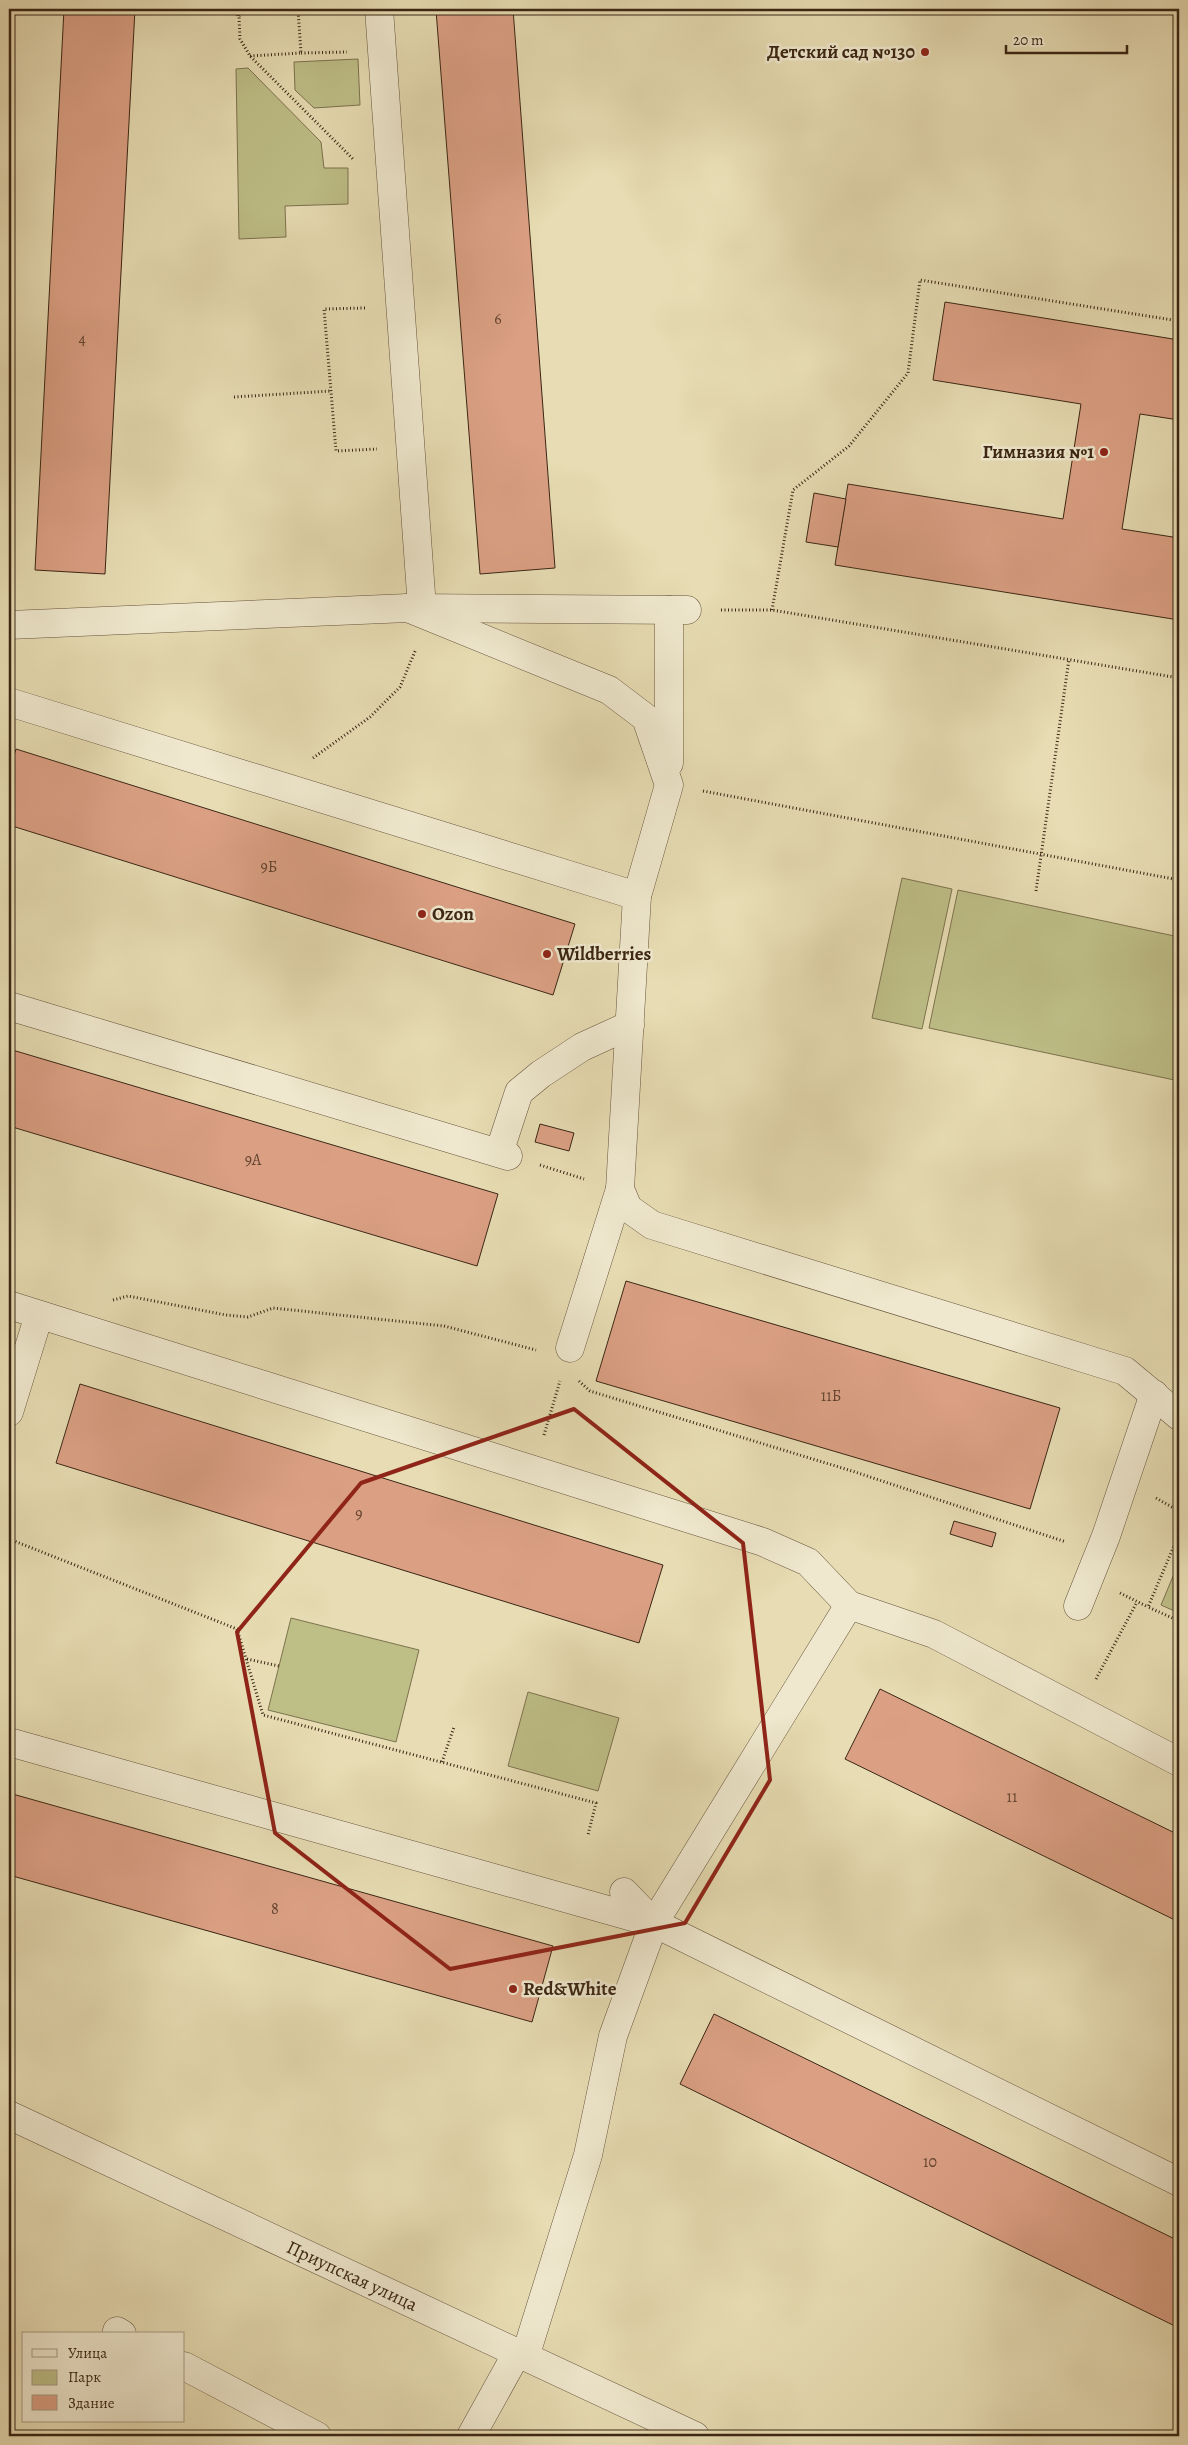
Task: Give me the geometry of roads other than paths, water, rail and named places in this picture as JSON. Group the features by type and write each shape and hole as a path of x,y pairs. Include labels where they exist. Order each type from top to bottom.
{"street":[{"path":"379,9 420,611"},
{"path":"9,625 420,611 678,610 669,785 637,896 620,1189 570,1348"},
{"path":"420,611 609,690 646,718 669,785"},
{"path":"9,702 637,896"},
{"path":"9,1006 504,1154 519,1092 541,1074 582,1047 630,1025"},
{"path":"620,1189 628,1208 652,1225 1125,1371 1179,1416"},
{"path":"9,1305 763,1542 808,1562 849,1605 934,1634 1179,1762"},
{"path":"9,1412 51,1319"},
{"path":"1078,1606 1154,1394"},
{"path":"471,2436 521,2355 588,2155 613,2036 654,1923 849,1605"},
{"path":"9,1742 654,1923 1179,2182"},
{"path":"624,1892 654,1923"},
{"name":"Приупская улица","path":"9,2115 695,2436"},
{"path":"185,2367 316,2436"}],"place":[{"name":"Детский сад №130","path":"925,52"},
{"name":"Гимназия №1","path":"1104,452"},
{"name":"Ozon","path":"422,914"},
{"name":"Wildberries","path":"547,954"},
{"name":"Red&White","path":"513,1989"}]}
